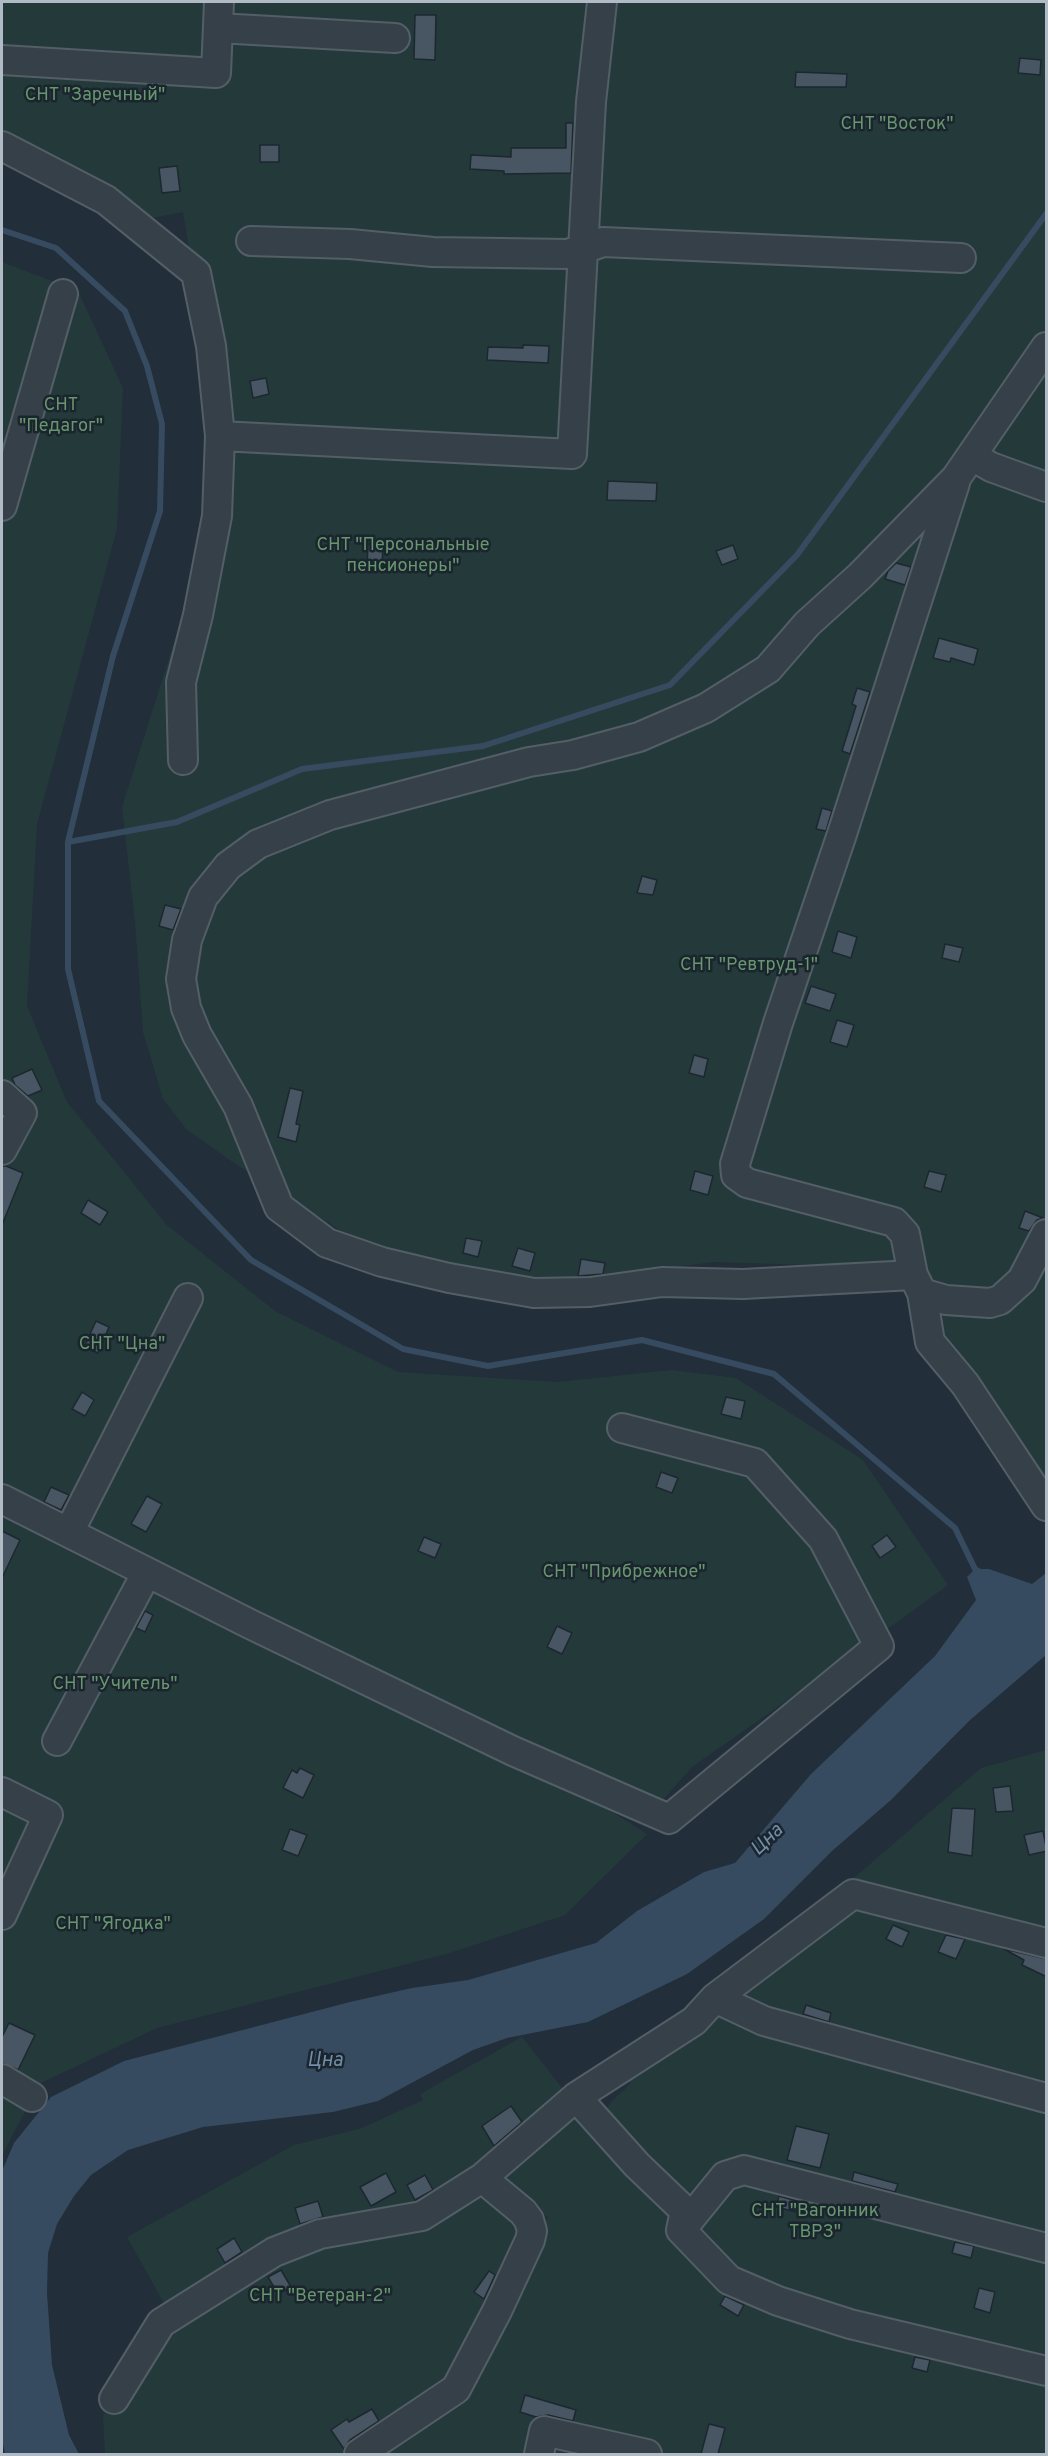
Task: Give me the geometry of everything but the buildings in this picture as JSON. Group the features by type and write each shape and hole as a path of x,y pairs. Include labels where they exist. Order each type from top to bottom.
{"street":[{"path":"220,436 572,454 591,102 602,2"},
{"path":"2,60 216,73 219,15 395,38"},
{"path":"2,146 106,200 196,273 211,346 220,436 217,516 198,615 181,682 183,760"},
{"path":"251,241 350,244 433,252 568,254 603,242 614,242 961,258"},
{"path":"2,506 63,294"},
{"path":"1047,347 964,467 860,576 807,624 768,669 706,708 639,737 573,755 529,762 330,815 258,844 228,866 203,897 187,940 181,979 186,1008 197,1035 238,1106 279,1207 327,1243 382,1262 449,1278 534,1293 590,1293 662,1282 917,1284 946,1300 990,1303 1000,1300 1022,1280 1047,1234"},
{"path":"964,467 992,466 1047,487"},
{"path":"964,467 801,951 735,1164 736,1175 747,1183 894,1222 905,1234 930,1342 964,1384 1047,1506"},
{"path":"2,1095 22,1113 2,1150"},
{"path":"69,1532 188,1298"},
{"path":"2,1499 513,1751 669,1819 879,1646 823,1539 755,1463 622,1428"},
{"path":"57,1741 147,1572"},
{"path":"2,1792 48,1815 2,1915"},
{"path":"114,2399 161,2324 274,2252 320,2234 422,2216 482,2178 576,2097 694,2021 715,1998 853,1894 1047,1943"},
{"path":"715,1998 764,2021 1047,2098"},
{"path":"2,2079 32,2097"},
{"path":"576,2097 637,2165 685,2211 681,2230"},
{"path":"681,2230 725,2176 744,2170 1047,2248"},
{"path":"359,2454 456,2389 497,2311 530,2240 529,2220 523,2212 482,2178"},
{"path":"681,2230 729,2280 778,2301 850,2324 1047,2371"},
{"path":"539,2454 544,2431 646,2454"}],"green space":[{"path":"2,2 594,2 597,234 610,2 1046,2 1046,1482 1008,1452 904,1268 715,1262 532,1284 365,1246 231,1161 186,1129 163,1099 143,1032 135,922 122,807 206,541 206,279 189,249 183,212 142,220 2,163"},
{"path":"2,262 78,291 123,388 117,529 37,824 27,1006 67,1102 167,1225 275,1311 398,1372 557,1382 672,1370 736,1378 863,1460 948,1585 692,1767 655,1809 2,1487"},
{"name":"СНТ \"Учитель\"","path":"2,1513 585,1795 647,1834 565,1915 450,1953 157,2028 39,2084 2,2156"},
{"name":"СНТ \"Вагонник ТВРЗ\"","path":"1046,1750 1046,2454 372,2454 463,2391 548,2217 540,2212 451,2384 344,2454 105,2454 103,2417 129,2353 166,2307 127,2237 294,2145 362,2128 423,2100 420,2094 522,2037 596,2131 610,2103 630,2084 626,2075 981,1768"}],"water":[{"name":"Цна","path":"975,1569 989,1569 1032,1584 1046,1573 1046,1655 969,1721 891,1800 832,1851 764,1919 687,1974 588,2022 507,2038 473,2050 378,2101 333,2112 203,2127 128,2150 91,2175 74,2196 57,2224 48,2253 47,2293 52,2365 69,2435 79,2454 5,2454 2,2439 2,2171 14,2143 51,2097 124,2061 350,2002 412,1988 468,1980 596,1943 637,1911 704,1872 735,1863 811,1774 935,1656 976,1600 967,1577"}],"waterway":[{"path":"68,842 177,822 302,769 483,746 670,685 797,555 1046,214"},
{"path":"2,230 56,248 125,311 147,366 162,424 160,511 113,656 68,842 68,969 99,1101 251,1260 403,1349 488,1366 642,1340 774,1374 955,1528 975,1569 980,1572"}],"park label":[{"name":"СНТ \"Заречный\"","path":"95,96"},
{"name":"СНТ \"Восток\"","path":"897,125"},
{"name":"СНТ \"Педагог\"","path":"61,416"},
{"name":"СНТ \"Персональные пенсионеры\"","path":"403,556"},
{"name":"СНТ \"Ревтруд-1\"","path":"749,966"},
{"name":"СНТ \"Цна\"","path":"122,1345"},
{"name":"СНТ \"Прибрежное\"","path":"624,1573"},
{"name":"СНТ \"Ягодка\"","path":"113,1925"},
{"name":"СНТ \"Ветеран-2\"","path":"320,2297"}]}
